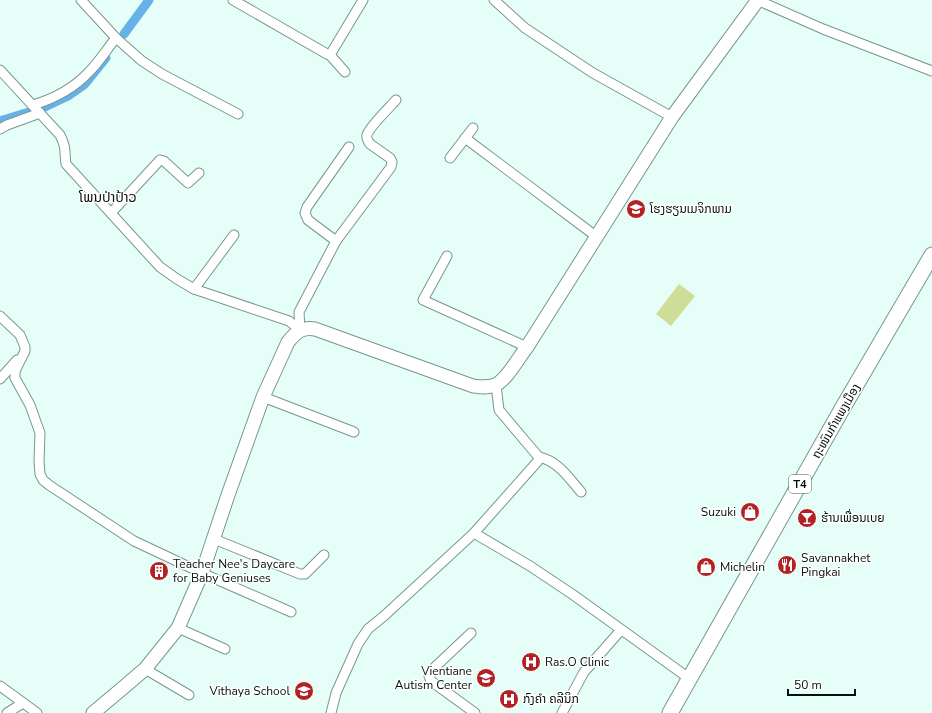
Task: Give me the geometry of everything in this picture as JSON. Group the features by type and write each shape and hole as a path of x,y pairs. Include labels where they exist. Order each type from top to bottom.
{"main road":[{"name":"ຖະໜົນກຳແພງເມືອງ","path":"670,713 842,409 932,255"}],"street":[{"path":"81,0 116,38 142,61 162,74 238,114"},
{"path":"233,0 330,55 345,72"},
{"path":"330,55 363,0"},
{"path":"494,0 525,28 593,73 672,117"},
{"path":"93,713 145,669 178,628 185,616 202,573 263,398 288,342 294,334 306,328 315,329 473,386 484,388 496,385 527,347 672,117 757,0 823,29 932,71"},
{"path":"33,105 44,102 77,83 90,72 116,38"},
{"path":"0,70 60,135 64,143 66,164 160,266 176,279 194,289 289,321 300,330"},
{"path":"300,330 299,312 336,241 391,167 392,162 390,158 370,144 367,136 370,130 396,100"},
{"path":"0,129 40,113"},
{"path":"450,158 473,128"},
{"path":"466,138 597,237"},
{"path":"336,241 308,220 305,213 349,147"},
{"path":"111,213 160,160 164,161 188,183 199,172"},
{"path":"194,289 234,235"},
{"path":"447,256 423,300 527,347"},
{"path":"0,316 20,335 26,347 15,371 15,378 30,405 40,433 38,461 40,474 43,480 49,486 134,541 291,612"},
{"path":"0,379 25,352"},
{"path":"496,385 499,410 539,457 547,459 560,467 581,492"},
{"path":"263,398 354,432"},
{"path":"331,713 336,693 342,679 358,644 368,629 474,533 538,461 539,457"},
{"path":"474,533 530,566 572,594 690,679"},
{"path":"214,539 300,574 305,574 310,571 324,555"},
{"path":"178,628 225,650"},
{"path":"562,713 584,672 621,630"},
{"path":"471,633 434,668 429,676 431,681 475,713"},
{"path":"145,669 189,695"},
{"path":"0,686 37,713"},
{"path":"7,713 23,703"}],"green space":[{"path":"679,284 695,296 671,326 656,314"}],"waterway":[{"path":"124,34 149,0"},
{"path":"45,107 68,96 85,84 106,58"},
{"path":"0,121 29,112"}],"place":[{"name":"ໂຮງຮຽນເມຈິກພາມ","path":"636,209"},
{"name":"Suzuki","path":"750,512"},
{"name":"ຮ້ານເພື່ອນເບຍ","path":"807,518"},
{"name":"Savannakhet Pingkai","path":"787,565"},
{"name":"Michelin","path":"706,567"},
{"name":"Teacher Nee's Daycare for Baby Geniuses","path":"159,571"},
{"name":"Ras.O Clinic","path":"531,662"},
{"name":"Vientiane Autism Center","path":"486,678"},
{"name":"Vithaya School","path":"304,691"},
{"name":"ກົງຄຳ ຄລີນິກ","path":"509,699"}],"district":[{"name":"ໂພນປ່າປ້າວ","path":"108,197"}]}
